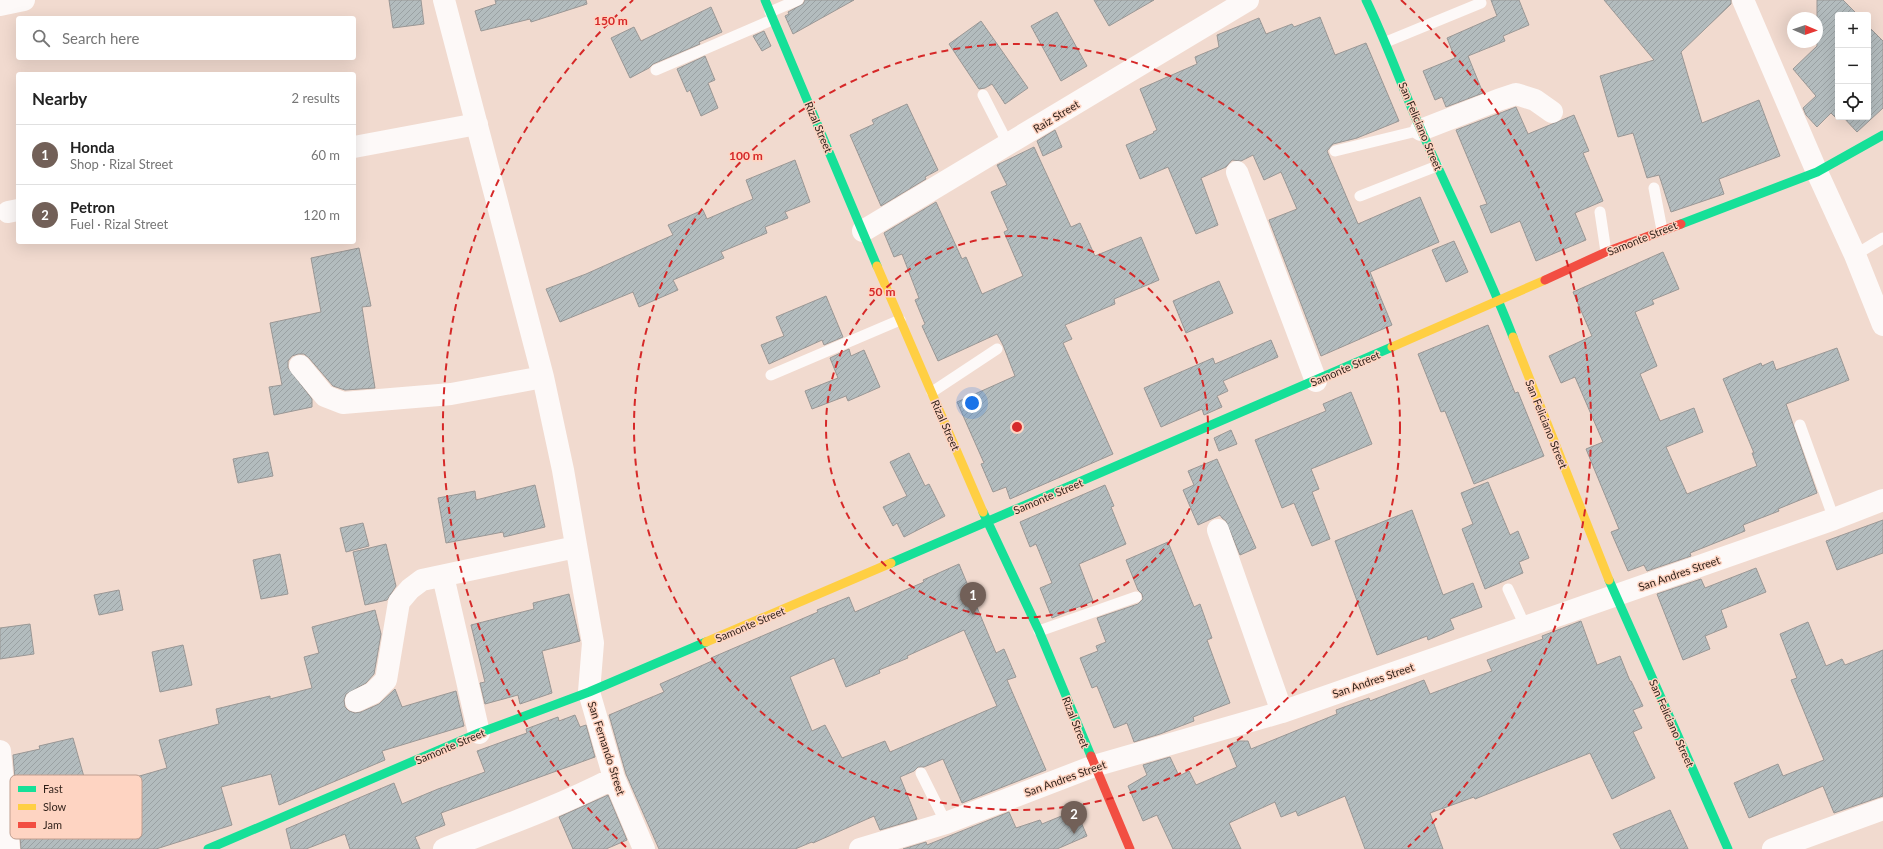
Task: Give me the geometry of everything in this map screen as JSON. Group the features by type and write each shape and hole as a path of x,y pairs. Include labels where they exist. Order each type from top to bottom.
{"main road":[{"name":"Rizal Street","path":"765,0 900,320 988,522 1039,631 1094,766 1130,849"},
{"name":"San Feliciano Street","path":"1366,0 1386,42 1421,130 1499,301 1615,595 1728,849"},
{"name":"Samonte Street","path":"208,849 480,733 590,692 1316,381 1499,301 1606,252 1817,172 1883,136"}],"street":[{"path":"0,5 24,0"},
{"name":"San Fernando Street","path":"444,0 543,377 563,470 593,643 590,692 614,778 644,849"},
{"name":"Raiz Street","path":"863,232 1248,0"},
{"path":"1743,0 1817,172 1855,255 1883,325"},
{"path":"1421,130 1516,94 1535,100 1552,112"},
{"path":"356,147 477,124"},
{"path":"1237,172 1316,381"},
{"path":"300,366 325,396 344,403 452,394 543,377"},
{"name":"San Andres Street","path":"860,849 946,823 1094,766 1282,712 1834,519 1883,500"},
{"path":"1218,530 1282,712"},
{"path":"356,701 373,693 386,680 399,602 410,589 422,580 576,547"},
{"path":"443,576 480,733"},
{"path":"0,762 9,849"},
{"path":"444,849 576,797 614,778"},
{"path":"1773,849 1883,809"}],"lane":[{"path":"656,70 771,16 798,0"},
{"path":"1386,42 1481,3"},
{"path":"983,95 1008,144"},
{"path":"1335,151 1421,130"},
{"path":"1360,196 1437,166"},
{"path":"1654,188 1662,230"},
{"path":"1600,212 1606,252"},
{"path":"1855,255 1883,238"},
{"path":"770,375 900,320"},
{"path":"932,392 997,349"},
{"path":"1800,425 1834,519"},
{"path":"1508,588 1525,626"},
{"path":"1039,631 1136,597"},
{"path":"921,773 946,823"}],"building":[{"path":"389,0 421,0 424,24 393,28"},
{"path":"495,0 586,0 587,4 531,22 530,19 481,31 475,11 496,4"},
{"path":"805,0 854,0 793,34 785,16 789,14 788,12 803,4"},
{"path":"1094,0 1154,0 1109,26"},
{"path":"1491,0 1519,0 1529,25 1503,36 1505,41 1468,56 1483,93 1446,107 1442,97 1435,100 1423,71 1455,58 1447,38 1497,16"},
{"path":"1604,0 1731,0 1731,4 1681,52 1702,123 1759,100 1780,156 1719,179 1724,194 1671,212 1659,175 1647,178 1633,133 1618,137 1600,76 1654,60"},
{"path":"1817,0 1843,0 1855,12 1835,12 1835,117 1831,113 1817,127 1806,115 1803,108 1816,96 1793,69 1815,48 1823,48 1823,12 1817,12"},
{"path":"711,7 722,32 699,42 700,44 653,64 649,68 630,78 611,38 634,27 641,41"},
{"path":"1057,12 1087,66 1061,81 1031,26"},
{"path":"1320,17 1335,55 1366,43 1399,121 1357,138 1333,144 1327,151 1358,224 1420,197 1439,242 1370,272 1392,325 1321,356 1269,220 1297,209 1281,172 1264,180 1253,155 1241,161 1232,160 1226,167 1201,178 1218,225 1196,234 1168,167 1140,179 1126,145 1154,133 1153,132 1157,130 1140,89 1197,64 1195,57 1219,47 1217,35 1259,18 1266,34 1292,24 1294,27"},
{"path":"981,21 1028,88 1005,104 992,84 985,88 979,89 949,44"},
{"path":"1871,29 1883,41 1883,108 1871,119"},
{"path":"764,31 771,46 762,51 753,36"},
{"path":"705,56 715,80 708,83 718,108 701,116 690,90 687,92 677,69"},
{"path":"907,104 938,170 925,177 926,179 881,206 850,135 874,124 872,120"},
{"path":"1516,107 1528,134 1574,115 1589,151 1583,153 1603,201 1575,213 1586,240 1536,261 1520,221 1491,233 1480,206 1487,204 1456,130"},
{"path":"1846,120 1870,120 1857,132"},
{"path":"1055,130 1062,147 1043,156 1037,141"},
{"path":"1034,147 1071,227 1080,223 1095,256 1141,237 1159,280 1114,299 1115,304 1065,325 1072,339 1063,343 1113,454 1010,499 1006,487 993,492 981,464 984,463 957,402 1015,376 1003,345 997,334 938,361 922,326 925,324 915,300 919,298 902,254 894,257 884,233 936,202 962,259 966,257 982,294 1023,276 1004,232 1008,230 991,192 1007,185 997,165"},
{"path":"795,160 810,202 785,212 788,218 765,227 767,233 721,252 724,258 673,280 678,290 639,307 633,292 560,322 546,289 586,274 673,235 668,225 703,210 707,219 753,199 746,180"},
{"path":"1454,241 1468,272 1446,282 1432,250"},
{"path":"359,248 371,306 362,307 375,388 345,390 333,386 309,358 304,354 298,354 292,356 288,361 288,368 312,399 312,407 274,415 269,387 282,385 270,323 321,312 311,258"},
{"path":"1663,252 1679,289 1652,300 1654,304 1635,312 1657,366 1640,374 1660,421 1694,408 1703,432 1666,447 1687,494 1757,466 1752,453 1754,453 1723,379 1761,363 1762,366 1773,361 1776,370 1837,348 1849,380 1786,404 1817,493 1778,509 1779,511 1743,525 1745,531 1690,553 1691,556 1647,571 1644,565 1628,571 1611,532 1619,529 1586,449 1603,442 1575,377 1561,383 1549,356 1592,336 1573,292"},
{"path":"1219,281 1233,313 1186,333 1173,301"},
{"path":"826,296 843,337 824,345 822,340 769,364 761,345 784,336 776,317"},
{"path":"1488,325 1515,393 1518,392 1544,456 1474,484 1445,411 1441,412 1418,354"},
{"path":"1271,340 1278,357 1223,381 1228,391 1217,396 1222,407 1204,415 1202,409 1161,427 1144,388 1213,358 1215,364"},
{"path":"849,349 851,356 864,350 880,387 848,401 846,396 812,409 805,391 838,378 830,358"},
{"path":"1351,392 1372,444 1311,469 1319,489 1312,492 1330,539 1312,546 1294,503 1282,508 1255,440 1326,411 1323,404"},
{"path":"1231,430 1237,444 1219,451 1214,438"},
{"path":"268,452 273,476 238,483 233,459"},
{"path":"909,453 925,486 929,484 945,516 904,537 897,523 893,526 883,507 907,496 890,462"},
{"path":"1217,459 1256,548 1240,555 1226,521 1220,515 1198,525 1183,490 1194,485 1188,471"},
{"path":"1488,482 1510,535 1518,531 1529,558 1519,562 1523,573 1485,589 1462,529 1473,524 1461,493"},
{"path":"535,485 545,527 504,537 503,532 446,543 438,498 475,491 476,500"},
{"path":"1105,485 1114,506 1111,507 1126,544 1079,564 1093,601 1052,618 1040,588 1052,583 1036,544 1030,547 1020,522"},
{"path":"1412,510 1443,595 1473,583 1482,607 1450,619 1454,629 1428,640 1427,636 1377,655 1335,541"},
{"path":"1883,520 1883,553 1837,570 1826,541"},
{"path":"363,523 369,546 346,552 340,528"},
{"path":"1168,542 1194,607 1200,604 1212,638 1207,640 1230,703 1193,717 1194,721 1134,742 1127,723 1114,728 1097,686 1092,688 1080,658 1098,651 1096,646 1106,642 1097,618 1138,604 1143,599 1126,560"},
{"path":"386,544 396,586 387,600 365,605 353,552"},
{"path":"280,554 288,594 261,599 253,560"},
{"path":"959,564 996,653 1004,649 1016,677 1007,680 1046,770 962,803 943,759 924,767 918,767 914,771 900,777 917,819 880,830 874,816 813,843 812,842 795,849 659,849 626,774 609,715 664,692 660,684 712,661 711,658 818,612 817,610 849,597 855,612 924,582 923,580","holes":["964,630 997,706 890,752 885,741 842,758 825,725 812,731 790,677 834,658 846,687 880,673 879,670 908,658 907,656"]},
{"path":"1756,568 1766,592 1721,610 1727,627 1705,636 1710,649 1683,660 1657,594 1701,579 1705,588"},
{"path":"119,590 123,610 99,615 94,595"},
{"path":"569,594 580,641 542,651 552,693 520,704 518,695 485,704 480,683 485,682 471,625 534,609 533,603"},
{"path":"375,610 381,634 374,674 366,683 346,694 344,700 345,707 349,711 355,713 361,712 379,704 395,689 402,707 456,691 464,726 382,751 385,760 279,805 271,774 221,787 232,825 156,849 21,849 20,839 142,839 142,775 167,768 159,740 219,724 216,709 270,696 270,699 312,688 304,657 319,653 312,627"},
{"path":"1581,621 1597,665 1620,656 1630,681 1643,706 1633,710 1642,728 1633,732 1655,778 1612,799 1590,753 1475,799 1474,797 1430,813 1443,849 1365,849 1345,796 1298,816 1296,811 1281,817 1275,802 1229,823 1241,849 1173,849 1157,815 1143,821 1128,786 1147,775 1143,765 1170,757 1179,776 1189,771 1196,785 1237,767 1228,745 1239,741 1248,741 1251,749 1337,714 1336,710 1369,698 1370,701 1424,680 1430,694 1492,671 1487,660 1543,639 1542,636"},
{"path":"1808,622 1826,666 1842,659 1845,665 1883,650 1883,796 1834,813 1823,786 1749,818 1734,783 1778,764 1783,776 1824,760 1791,680 1797,678 1780,634"},
{"path":"30,624 34,654 0,659 0,628"},
{"path":"183,645 192,685 160,692 152,652"},
{"path":"575,715 580,727 586,725 595,757 441,813 445,825 415,837 420,849 350,849 345,834 306,849 291,849 286,829 394,783 402,804 485,772 477,751 527,733 526,729 558,717 559,721"},
{"path":"73,738 83,775 15,775 13,755 40,749 39,746"},
{"path":"608,795 627,840 606,849 573,849 559,817"},
{"path":"1076,810 1087,836 1057,849 903,849 926,842 927,845 1009,812 1016,828 1040,820 1042,824"},
{"path":"1670,810 1688,849 1621,849 1613,834"}],"traffic: fast":[{"path":"765,0 877,266"},
{"path":"1366,0 1433,157 1480,259 1513,337"},
{"path":"1681,224 1817,172 1883,135"},
{"path":"891,563 1392,347"},
{"path":"983,512 1039,631 1091,756"},
{"path":"1609,580 1728,849"},
{"path":"208,849 479,733 589,692 706,642"}],"traffic: slow":[{"path":"877,266 983,512"},
{"path":"1392,347 1545,280"},
{"path":"1513,337 1609,580"},
{"path":"706,642 891,563"}],"traffic: jam":[{"path":"1545,280 1606,252 1681,224"},
{"path":"1091,756 1130,849"}],"place":[{"name":"Honda","path":"973,615"},
{"name":"Petron","path":"1074,834"}]}
